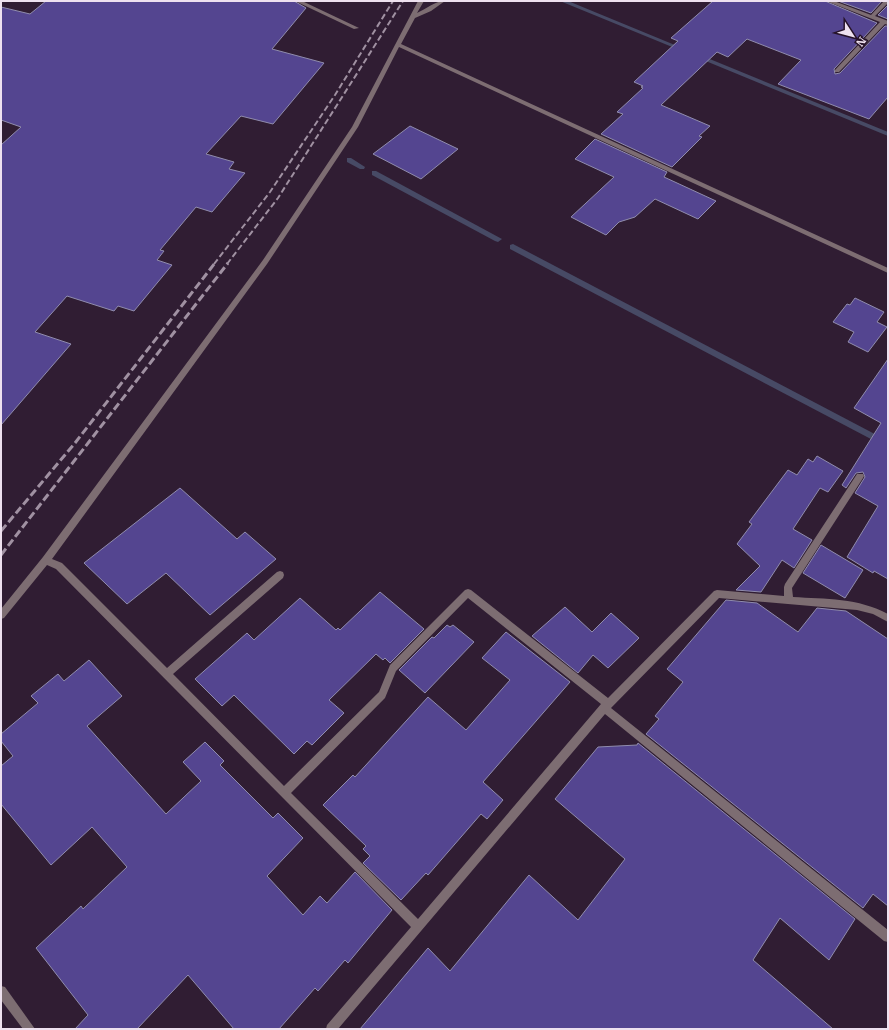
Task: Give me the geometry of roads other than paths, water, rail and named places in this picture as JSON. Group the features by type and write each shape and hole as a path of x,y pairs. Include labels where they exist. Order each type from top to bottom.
{"street":[{"path":"298,1 356,28"},
{"path":"1,616 46,560 265,262 356,128 421,1"},
{"path":"413,17 429,10 442,1"},
{"path":"829,1 886,22 837,70"},
{"path":"872,17 888,1"},
{"path":"399,45 888,271"},
{"path":"789,600 788,587 860,476"},
{"path":"46,560 59,566 418,927"},
{"path":"167,674 280,575"},
{"path":"285,792 382,695 392,668 468,592 888,937"},
{"path":"331,1029 606,706 717,594 857,606 875,611 888,618"},
{"path":"1,991 30,1029"}],"waterway":[{"path":"563,1 684,50"},
{"path":"698,56 888,134"},
{"path":"349,160 362,167"},
{"path":"374,173 498,239"},
{"path":"513,247 888,445"}],"railway":[{"path":"214,264 270,192 335,95 393,1"},
{"path":"227,264 278,198 403,1"},
{"path":"1,531 75,443 215,263"},
{"path":"1,555 228,263"}]}
